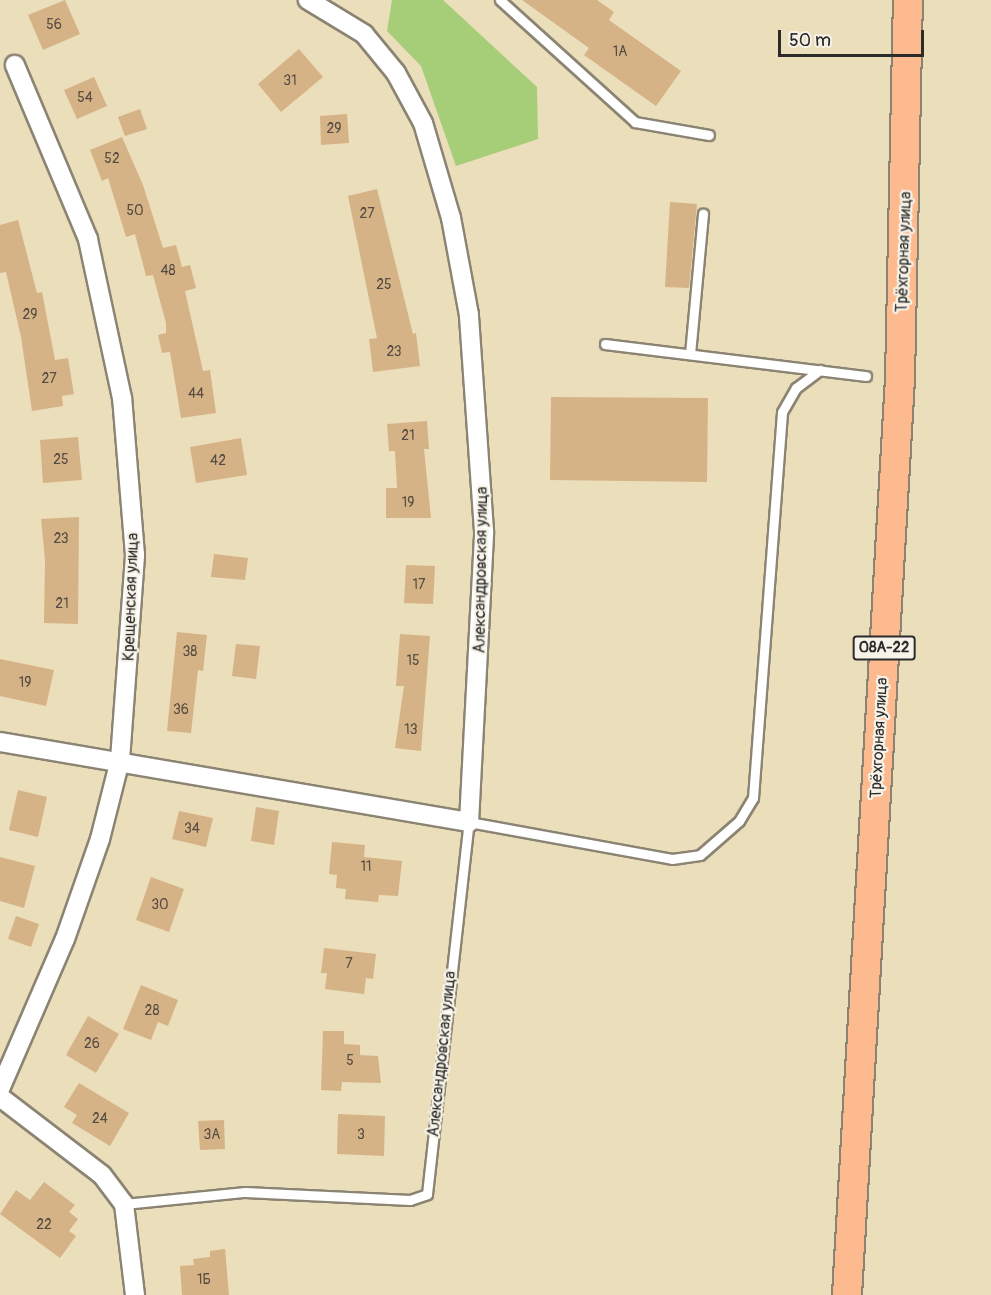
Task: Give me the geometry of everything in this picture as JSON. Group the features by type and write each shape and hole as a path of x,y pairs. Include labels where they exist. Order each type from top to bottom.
{"highway":[{"name":"Трёхгорная улица","path":"847,1295 900,378 908,0"}],"street":[{"name":"Александровская улица","path":"308,0 364,34 396,73 423,123 451,218 469,315 484,531 469,822"},
{"name":"Крещенская улица","path":"0,1089 65,939 100,839 120,760 135,555 122,398 88,239 15,65"},
{"path":"0,742 120,760 469,822"},
{"path":"0,1097 102,1175 124,1204 135,1295"}],"lane":[{"path":"500,0 635,122 709,135"},
{"path":"690,354 703,214"},
{"path":"605,344 866,376"},
{"path":"469,822 672,859 700,855 739,821 753,798 782,411 796,388 820,370"},
{"name":"Александровская улица","path":"124,1204 245,1192 410,1200 427,1194 469,822"}],"green space":[{"path":"392,0 443,0 537,87 538,139 456,166 421,66 387,31"}],"building":[{"path":"65,0 80,34 43,50 28,15"},
{"path":"522,0 597,0 614,12 609,20 681,71 656,106 584,55 589,48"},
{"path":"299,49 323,77 281,112 258,84"},
{"path":"94,77 107,106 77,119 64,90"},
{"path":"140,109 147,129 125,136 118,117"},
{"path":"347,114 349,143 321,145 320,116"},
{"path":"122,137 143,185 163,248 176,245 182,267 190,265 196,288 185,291 203,371 210,370 216,413 181,418 170,352 162,353 158,335 166,333 166,323 153,275 146,276 135,234 126,237 108,178 102,181 90,150"},
{"path":"377,189 413,334 416,333 420,366 373,372 369,339 377,338 348,196"},
{"path":"670,202 697,204 689,288 665,287"},
{"path":"18,220 37,293 42,292 55,360 68,358 74,394 62,396 63,406 32,411 21,337 6,272 0,273 0,225"},
{"path":"551,397 708,398 707,482 550,480"},
{"path":"427,421 429,449 424,449 431,518 386,518 386,488 397,488 395,451 389,451 387,424"},
{"path":"78,437 82,480 43,483 40,440"},
{"path":"241,438 247,475 196,483 190,447"},
{"path":"79,517 78,624 44,623 45,560 41,519"},
{"path":"214,554 248,558 245,580 211,577"},
{"path":"406,565 435,566 433,604 404,603"},
{"path":"177,632 207,635 203,671 198,670 191,733 167,731"},
{"path":"400,634 430,636 421,751 395,748 404,686 396,686"},
{"path":"236,644 260,646 256,679 232,676"},
{"path":"0,659 54,670 46,706 0,696"},
{"path":"18,790 47,797 38,837 9,830"},
{"path":"256,807 279,811 274,845 251,841"},
{"path":"179,811 213,818 206,847 172,839"},
{"path":"332,842 365,845 364,857 402,861 398,896 379,895 378,902 345,899 346,889 336,888 337,875 329,874"},
{"path":"0,857 35,866 24,908 0,901"},
{"path":"151,877 184,889 169,932 136,920"},
{"path":"16,916 39,924 31,947 8,939"},
{"path":"324,948 376,954 373,979 366,978 364,994 325,989 327,973 321,973"},
{"path":"141,985 178,1000 168,1026 158,1022 151,1040 123,1029"},
{"path":"88,1016 119,1034 96,1073 66,1055"},
{"path":"323,1031 344,1031 344,1044 360,1045 360,1055 378,1056 381,1083 342,1082 341,1091 321,1090"},
{"path":"79,1083 129,1113 110,1146 72,1123 77,1115 64,1107"},
{"path":"338,1114 385,1116 384,1156 337,1154"},
{"path":"224,1120 225,1149 200,1150 198,1121"},
{"path":"44,1182 75,1205 69,1212 78,1219 69,1231 76,1236 60,1258 0,1214 16,1190 30,1200"},
{"path":"225,1249 229,1295 182,1295 180,1266 194,1265 193,1259 210,1257 210,1251"}]}
